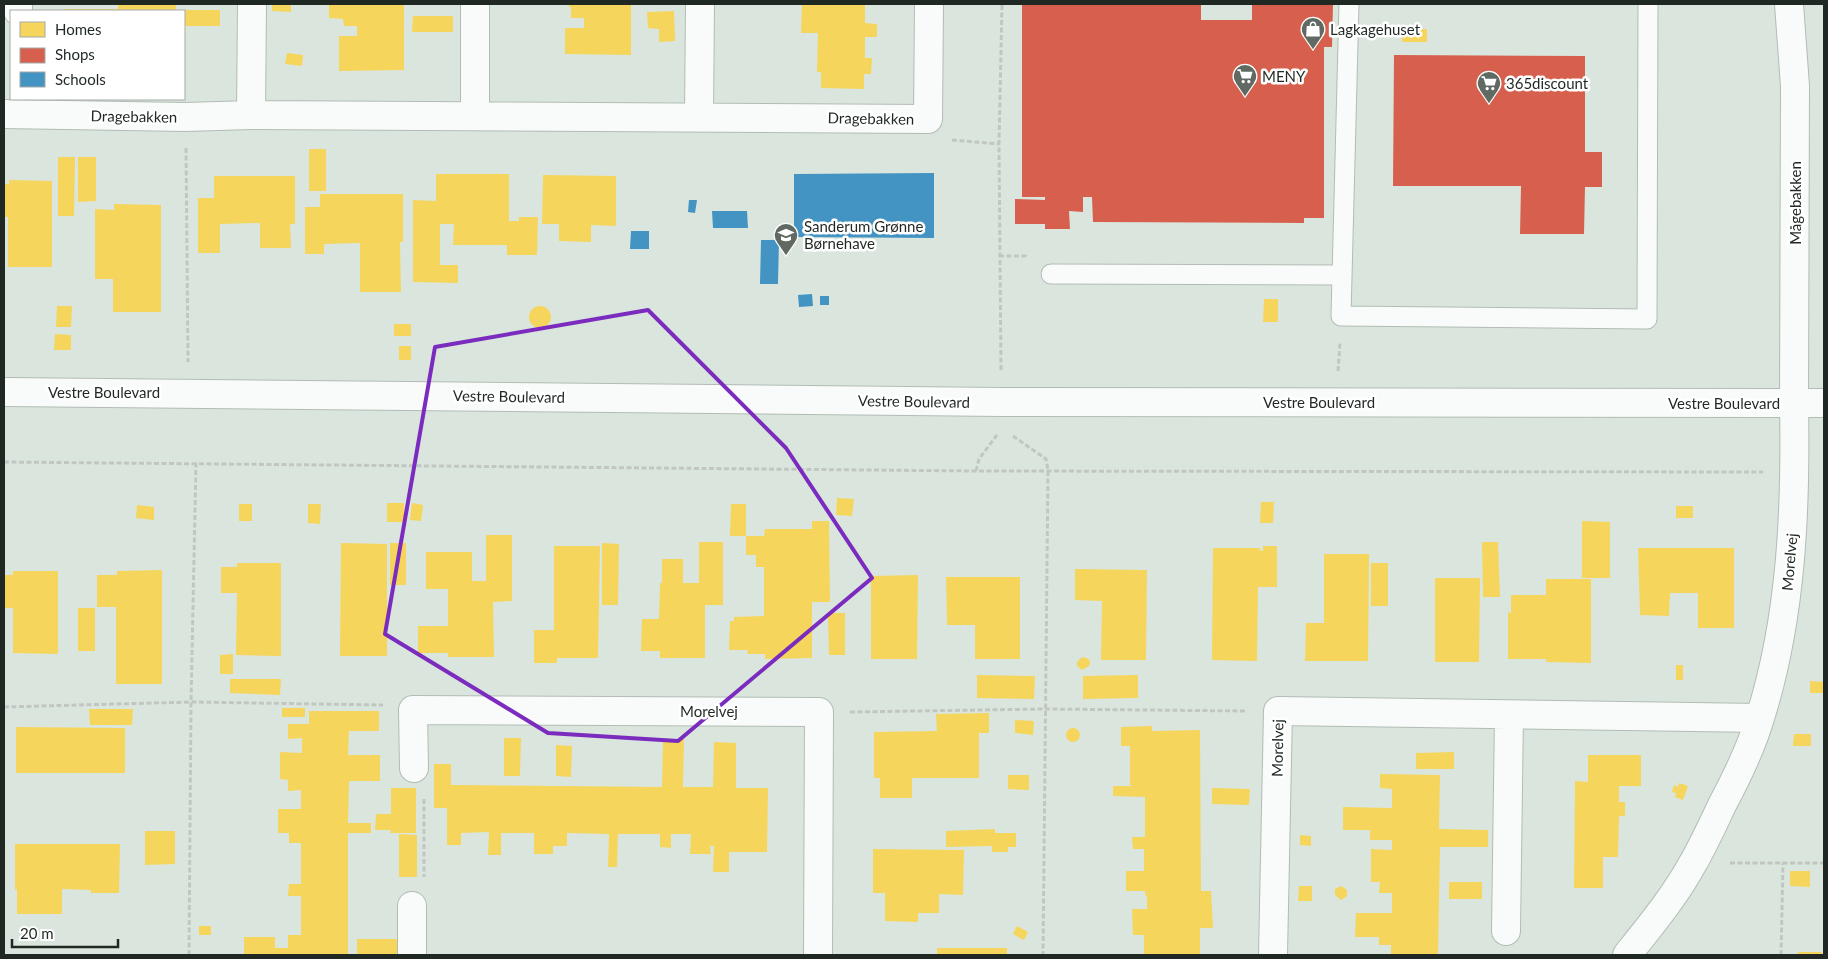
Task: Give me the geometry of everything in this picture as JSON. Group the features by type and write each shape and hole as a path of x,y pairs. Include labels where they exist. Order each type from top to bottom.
{"street":[{"path":"251,115 252,4"},
{"path":"475,4 475,116"},
{"path":"699,116 700,4"},
{"name":"Dragebakken","path":"13,109 185,117 251,115 699,116 928,119 930,4"},
{"name":"Mågebakken","path":"1789,4 1795,86 1794,403"},
{"name":"Vestre Boulevard","path":"4,392 188,393 1002,415 1337,402 1824,403"},
{"name":"Morelvej","path":"1628,955 1672,897 1693,863 1742,766 1760,718 1781,629 1790,570 1796,472 1794,403"},
{"path":"413,710 414,768"},
{"name":"Morelvej","path":"413,710 819,712"},
{"name":"Morelvej","path":"1273,955 1278,711 1760,718"},
{"path":"818,955 819,712"},
{"path":"1506,931 1509,715"},
{"path":"412,906 412,955"}],"lane":[{"path":"1349,4 1341,316 1647,319 1648,4"},
{"path":"1051,274 1342,275"}],"path":[{"path":"976,471 979,459 1002,415 999,144 1002,4"},
{"path":"185,117 188,393"},
{"path":"928,119 942,139 999,144"},
{"path":"1337,402 1341,316"},
{"path":"1002,415 1046,459 1048,470 1044,955"},
{"path":"4,462 976,471 1796,472"},
{"path":"189,955 191,702 196,464"},
{"path":"4,707 191,702 384,705 413,710"},
{"path":"819,712 1045,709 1278,711"},
{"path":"412,906 424,889 424,775 414,768"},
{"path":"1693,863 1824,863"},
{"path":"1782,955 1783,863"}],"highlighted area":[{"path":"648,310 786,448 872,578 678,741 548,733 385,634 435,347"}],"building: Homes":[{"path":"118,4 176,4 176,10 64,10 118,9"},
{"path":"272,4 291,4 291,12 272,11"},
{"path":"329,4 404,4 404,70 339,71 339,36 357,36 357,26 344,26 343,19 329,18"},
{"path":"569,4 631,4 631,55 565,54 565,28 584,28 584,18 571,18 571,7 569,7"},
{"path":"802,4 865,4 865,23 877,24 877,37 865,37 865,58 872,58 871,74 864,74 864,89 821,88 821,72 817,72 818,33 801,33"},
{"path":"185,10 220,10 220,26 185,26"},
{"path":"674,11 675,41 659,42 659,29 648,28 647,12"},
{"path":"413,16 453,16 453,32 412,32"},
{"path":"1402,29 1427,29 1427,42 1402,42"},
{"path":"287,53 303,55 302,66 285,64"},
{"path":"309,149 326,149 326,191 309,191"},
{"path":"58,157 75,157 74,216 58,216"},
{"path":"78,157 96,157 96,201 78,202"},
{"path":"436,174 509,174 509,221 519,221 519,217 538,217 537,255 507,255 507,245 453,245 454,224 440,224 440,265 458,265 458,283 413,282 413,200 436,201"},
{"path":"543,175 616,176 616,226 591,225 591,242 559,241 559,224 542,224"},
{"path":"214,176 295,176 295,224 290,224 291,248 260,248 260,223 220,224 220,253 198,253 198,198 214,198"},
{"path":"9,180 52,181 52,267 8,267 8,217 4,217 4,184 9,184"},
{"path":"320,194 403,194 403,242 400,242 401,292 360,292 360,243 324,244 324,254 305,254 305,207 320,207"},
{"path":"114,204 161,205 161,312 113,312 113,279 95,279 95,209 114,210"},
{"path":"1264,299 1278,299 1278,322 1263,322"},
{"path":"57,306 72,306 71,327 56,327"},
{"path":"540,306 548,309 551,317 548,325 540,328 532,325 529,317 532,309"},
{"path":"394,324 411,324 411,336 394,336"},
{"path":"55,334 71,335 71,350 54,350"},
{"path":"399,346 411,346 411,360 399,360"},
{"path":"837,498 854,499 852,516 836,515"},
{"path":"1261,502 1274,502 1273,523 1260,523"},
{"path":"387,503 404,503 404,522 387,522"},
{"path":"412,503 423,505 421,521 410,520"},
{"path":"239,504 252,504 252,521 239,521"},
{"path":"308,504 321,504 320,524 308,523"},
{"path":"731,504 746,504 746,536 730,536"},
{"path":"137,505 154,507 154,520 136,518"},
{"path":"1676,506 1693,506 1693,518 1676,518"},
{"path":"812,521 829,521 830,602 812,602 812,658 765,659 765,654 747,654 748,650 729,650 730,621 734,621 734,617 764,616 764,567 756,567 756,555 746,555 746,536 764,536 765,529 812,529"},
{"path":"1582,521 1610,522 1610,578 1582,578"},
{"path":"486,535 512,535 512,601 493,602 494,657 448,657 448,653 418,653 418,626 448,626 448,589 426,589 426,552 472,552 472,581 486,581"},
{"path":"699,542 723,542 723,605 705,605 705,658 660,658 660,651 641,651 642,619 659,619 662,559 683,559 683,583 699,583"},
{"path":"1482,542 1498,542 1500,597 1483,597"},
{"path":"341,543 387,544 387,656 340,656"},
{"path":"390,543 406,543 406,585 390,585"},
{"path":"602,543 619,544 618,605 602,605"},
{"path":"554,546 600,546 598,658 557,658 557,663 534,663 534,630 554,630"},
{"path":"1263,546 1277,546 1277,587 1258,587 1257,661 1212,660 1213,548 1260,548 1259,550 1263,551"},
{"path":"1638,548 1734,548 1734,628 1698,628 1698,593 1670,593 1669,616 1640,615"},
{"path":"1324,554 1369,554 1368,661 1305,661 1306,623 1324,623"},
{"path":"237,563 281,563 281,656 236,655 237,593 221,593 221,567 237,567"},
{"path":"1371,563 1388,563 1388,606 1371,606"},
{"path":"1075,569 1147,570 1146,660 1101,660 1102,601 1075,600"},
{"path":"162,570 162,684 116,684 116,607 97,607 97,575 117,575 117,571"},
{"path":"13,571 58,571 58,654 13,653 13,608 4,608 4,575 13,575"},
{"path":"918,575 917,659 871,659 871,576"},
{"path":"946,577 1020,577 1020,659 975,659 975,625 947,625"},
{"path":"1435,578 1480,578 1479,662 1435,662"},
{"path":"1546,579 1591,579 1591,663 1546,662 1546,659 1508,659 1508,612 1511,613 1511,595 1546,595"},
{"path":"78,608 95,608 95,651 78,651"},
{"path":"828,613 845,613 845,655 829,655"},
{"path":"233,654 233,674 220,674 220,655"},
{"path":"1082,657 1089,659 1090,663 1089,666 1082,670 1077,666 1077,662"},
{"path":"1676,665 1683,665 1683,680 1676,680"},
{"path":"977,675 1035,676 1034,699 977,698"},
{"path":"1138,675 1138,698 1083,699 1083,676"},
{"path":"230,679 281,679 280,695 230,693"},
{"path":"1810,681 1824,682 1824,693 1810,693"},
{"path":"282,708 305,708 305,717 282,717"},
{"path":"89,709 133,709 132,725 90,725"},
{"path":"309,711 379,711 379,731 349,731 348,755 380,755 380,781 349,781 348,823 371,823 371,833 348,833 348,955 244,954 244,937 275,937 275,948 288,948 288,935 301,935 301,896 288,896 289,884 301,884 301,843 289,843 289,833 278,833 278,809 301,809 301,790 288,791 288,780 280,779 280,752 302,753 302,738 288,739 288,724 309,724"},
{"path":"989,713 989,733 979,733 979,778 912,778 912,798 880,798 880,778 874,778 874,732 937,731 936,714"},
{"path":"1015,720 1034,721 1033,735 1015,733"},
{"path":"1152,726 1152,731 1200,730 1201,891 1211,891 1213,928 1200,928 1200,955 1144,955 1144,935 1133,935 1132,909 1147,909 1147,896 1145,891 1126,891 1126,871 1144,871 1144,849 1133,849 1132,837 1145,837 1145,797 1113,796 1113,786 1133,786 1130,785 1130,746 1121,746 1121,727"},
{"path":"16,727 125,728 125,773 16,773"},
{"path":"1070,728 1076,728 1080,735 1076,742 1070,742 1066,738 1066,732"},
{"path":"1794,734 1811,734 1811,746 1793,746"},
{"path":"504,738 521,738 520,776 504,776"},
{"path":"663,739 684,739 683,787 713,787 714,742 736,743 736,788 768,788 767,852 729,852 729,872 713,872 714,846 710,846 711,854 690,854 691,834 671,834 671,848 660,847 660,834 618,834 617,867 608,867 609,834 567,833 567,846 553,846 553,854 534,854 534,833 501,833 501,855 488,855 489,832 461,833 461,845 447,845 447,808 434,808 434,764 451,764 451,785 662,787"},
{"path":"556,745 572,746 571,777 556,776"},
{"path":"1454,752 1454,769 1416,769 1416,753"},
{"path":"1588,755 1641,755 1641,786 1619,786 1619,802 1625,802 1625,816 1619,816 1618,857 1603,857 1603,888 1574,888 1575,781 1588,782"},
{"path":"1380,774 1440,775 1439,829 1488,830 1488,847 1440,847 1438,955 1391,955 1391,945 1379,945 1379,937 1355,937 1356,913 1392,913 1392,893 1379,893 1380,882 1371,882 1371,849 1392,850 1392,840 1370,840 1370,830 1343,830 1343,807 1392,808 1392,789 1380,788"},
{"path":"1008,775 1029,775 1029,790 1008,789"},
{"path":"1679,783 1688,786 1683,800 1675,797 1676,793 1672,792 1674,785 1678,787"},
{"path":"391,788 416,788 416,833 390,833 391,830 375,830 376,814 391,814"},
{"path":"1212,788 1250,789 1249,805 1212,804"},
{"path":"995,829 995,833 1016,833 1016,847 1008,847 1008,852 992,852 992,846 946,847 946,831"},
{"path":"145,831 175,831 175,864 145,865"},
{"path":"399,834 417,835 417,877 399,877"},
{"path":"1300,835 1311,836 1311,846 1300,845"},
{"path":"15,844 120,844 119,893 91,893 91,890 62,889 62,914 17,914"},
{"path":"873,849 964,850 963,895 939,894 939,913 918,913 918,922 885,921 885,893 873,893"},
{"path":"1790,871 1810,871 1810,887 1790,886"},
{"path":"1449,882 1482,882 1482,899 1449,899"},
{"path":"1299,886 1312,886 1312,901 1298,901"},
{"path":"1341,886 1347,890 1347,896 1341,900 1335,895 1335,889"},
{"path":"199,926 211,926 211,935 199,935"},
{"path":"1017,926 1028,932 1024,940 1013,934"},
{"path":"357,939 399,939 399,955 357,955"},
{"path":"937,948 1007,948 1007,955 937,955"},
{"path":"1798,952 1822,952 1822,955 1798,955"}],"building: Shops":[{"path":"1022,4 1201,4 1201,20 1252,20 1252,5 1333,4 1332,47 1324,47 1324,218 1304,218 1304,223 1093,222 1092,197 1083,197 1083,212 1069,211 1070,229 1045,229 1045,224 1015,224 1015,199 1045,200 1045,197 1022,197"},
{"name":"365discount","path":"1394,55 1585,56 1585,152 1602,152 1602,187 1585,187 1584,234 1520,234 1521,186 1393,186"}],"building: Schools":[{"path":"934,173 934,238 794,237 794,174"},
{"path":"689,200 697,200 695,213 688,212"},
{"path":"712,211 747,211 748,228 713,228"},
{"path":"631,231 649,231 649,249 630,249"},
{"path":"761,240 779,240 778,284 760,284"},
{"path":"812,294 813,306 799,307 798,295"},
{"path":"820,296 829,296 829,305 820,305"}],"place":[{"name":"Lagkagehuset","path":"1313,50"},
{"name":"MENY","path":"1245,97"},
{"name":"365discount","path":"1489,104"},
{"name":"Sanderum Grønne Børnehave","path":"786,256"}]}
